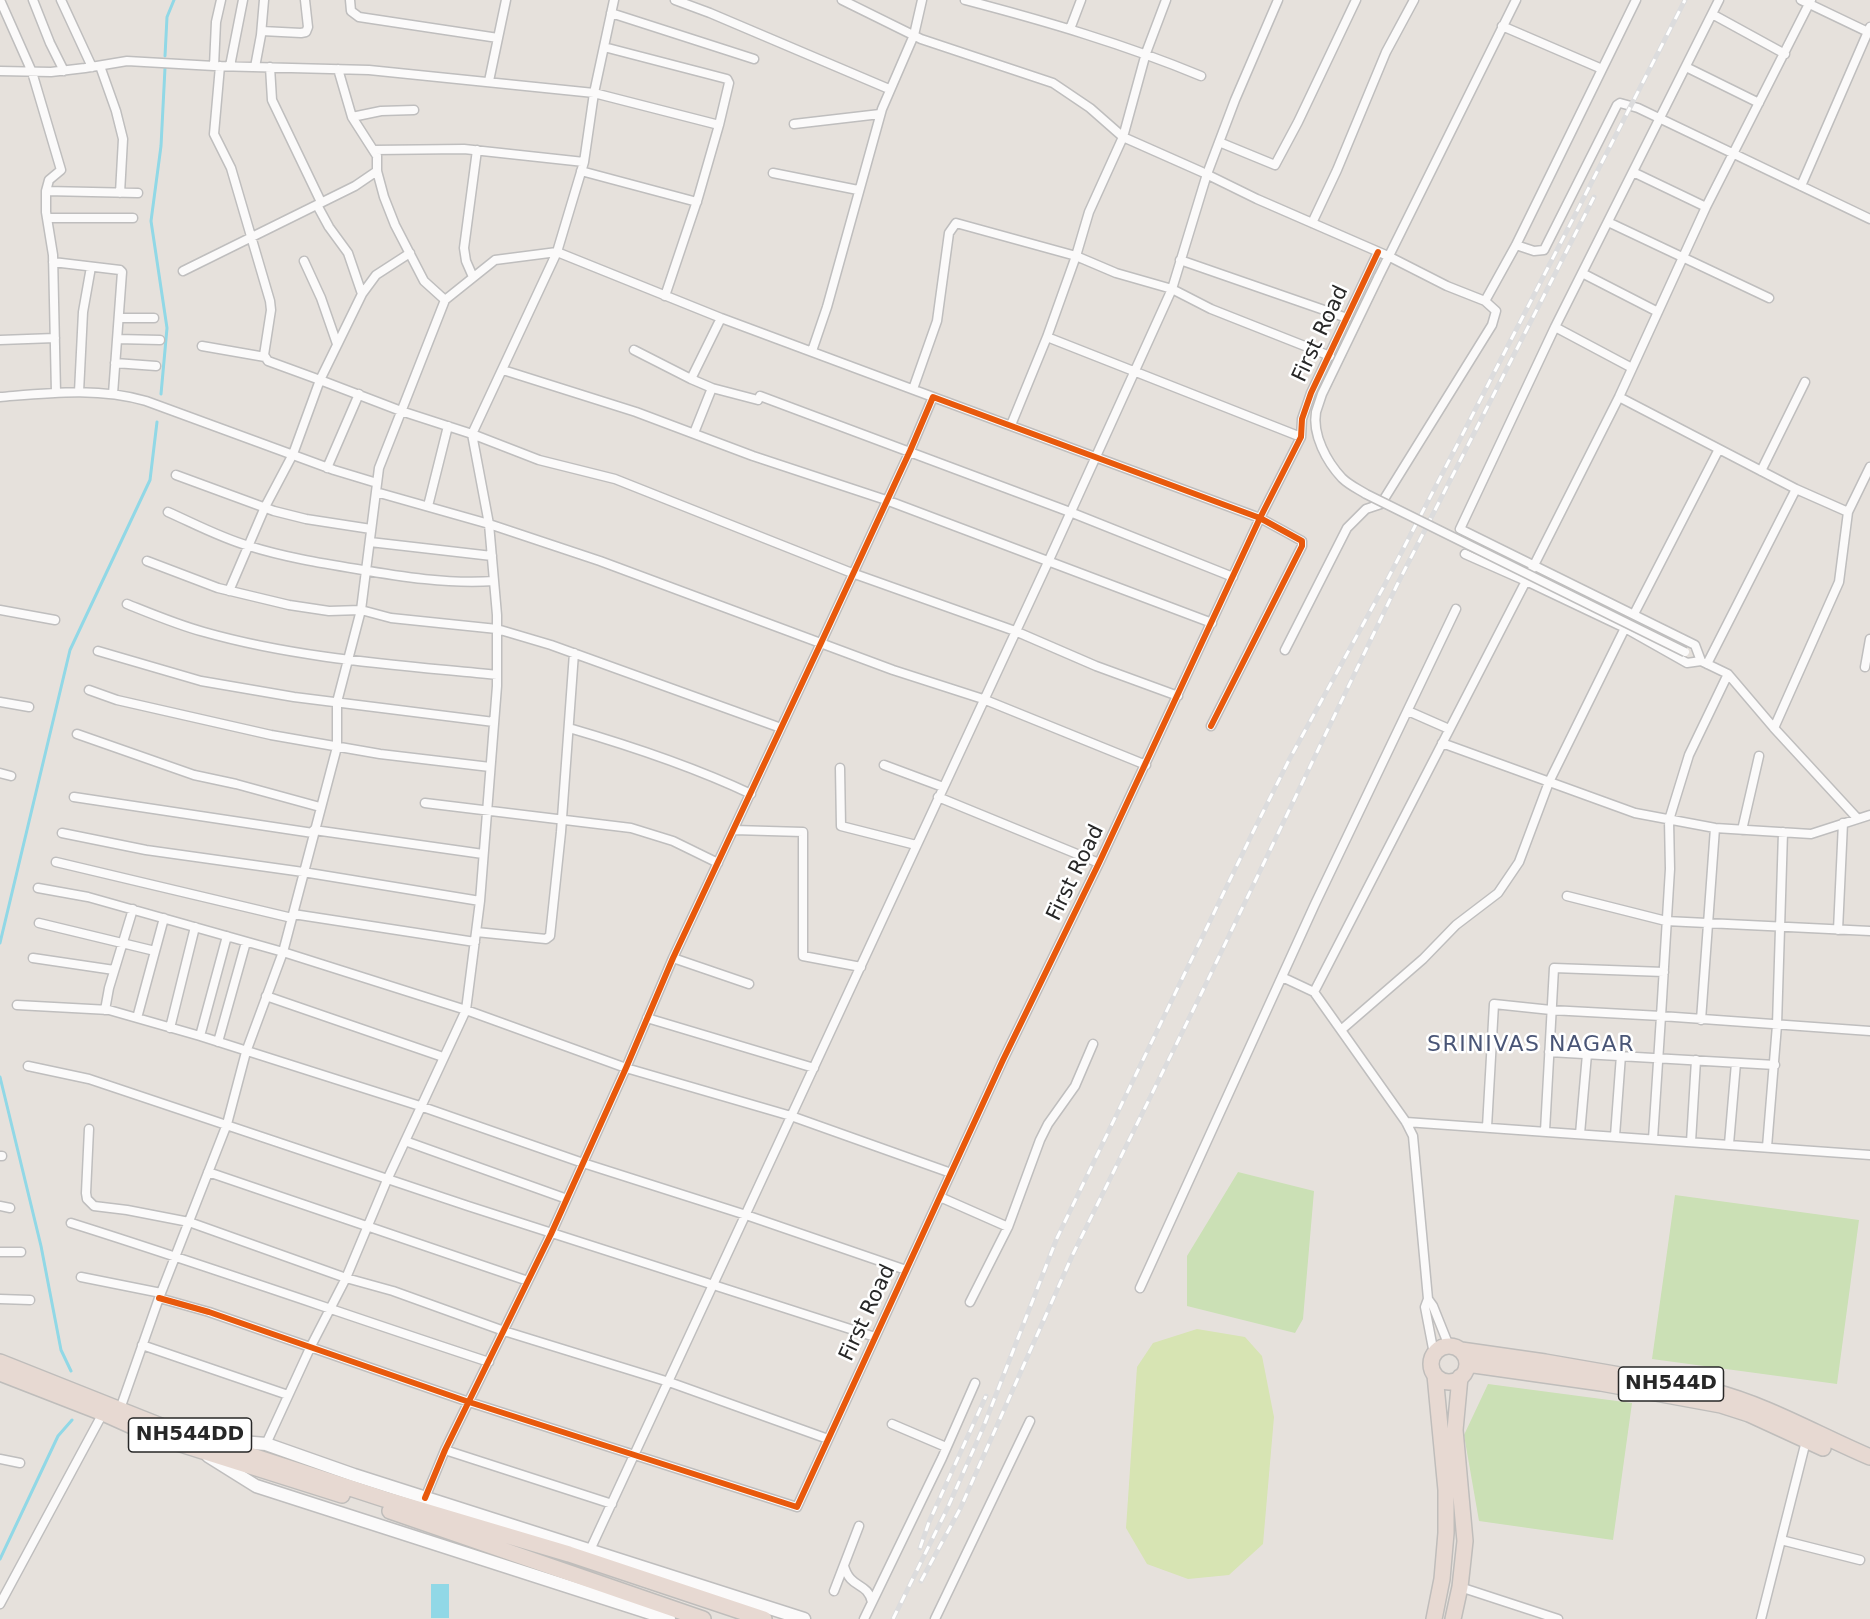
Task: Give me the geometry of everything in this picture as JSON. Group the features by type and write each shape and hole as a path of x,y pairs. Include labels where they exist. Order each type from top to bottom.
{"highway":[{"path":"1434,1619 1442,1579 1446,1533 1446,1490 1435,1375 1431,1364 1438,1350 1459,1359 1455,1430 1465,1541 1460,1587 1453,1619"},
{"name":"NH544D","path":"1435,1375 1450,1381 1459,1359 1545,1362 1712,1391 1755,1404 1807,1435 1870,1468"},
{"name":"NH544DD","path":"0,1362 120,1409 199,1444 382,1503 703,1619"},
{"name":"NH544DD","path":"4,1378 28,1372"},
{"name":"NH544DD","path":"4,1378 103,1413 152,1435 199,1444"},
{"name":"NH544D","path":"1807,1435 1870,1457"},
{"name":"NH544DD","path":"382,1503 569,1554 764,1619"}],"street":[{"path":"0,0 32,72 61,170 49,180 46,191 53,262 56,393"},
{"path":"33,0 50,44 64,71"},
{"path":"61,0 96,66 116,111 123,139 120,193"},
{"path":"221,0 216,22 214,134 231,168 272,306 264,346 265,357 268,361 539,460 615,480 852,573 1015,631 1096,666 1178,696"},
{"path":"230,66 243,0"},
{"path":"255,67 262,31 264,0"},
{"path":"262,31 306,32 308,27 305,0"},
{"path":"350,0 351,11 359,17 498,38"},
{"path":"489,81 506,0"},
{"path":"266,1444 310,1346 346,1278 420,1106 466,1010 480,901 497,675 497,629 489,524 472,434 557,252 584,162 594,93 614,0"},
{"path":"675,0 889,89"},
{"path":"842,0 914,35 1053,82 1090,108 1123,137 1388,256 1447,286 1485,301 1496,311 1492,325 1380,504 1366,509 1347,528 1285,650"},
{"path":"864,0 864,11"},
{"path":"812,351 827,306 880,114 914,35 922,0"},
{"path":"964,0 997,4 1146,53 1201,76"},
{"path":"1070,29 1081,0"},
{"path":"1011,425 1047,338 1089,212 1123,137 1146,53 1166,0"},
{"path":"590,1550 1049,560 1172,289 1207,174 1278,0"},
{"path":"1219,142 1275,165 1356,0"},
{"path":"1312,223 1337,170 1386,52 1414,0"},
{"path":"1514,0 1322,394 1316,414 1321,447 1344,480 1366,494 1728,674 1774,729 1857,818"},
{"path":"1485,301 1516,245 1636,0"},
{"path":"1704,662 1695,645 1460,529 1555,327 1719,0"},
{"path":"1314,992 1619,397 1706,207 1785,54 1807,1 1869,31 1801,186"},
{"path":"611,13 754,59"},
{"path":"1712,14 1785,54"},
{"path":"1502,26 1602,69"},
{"path":"604,47 727,79 729,83 697,202 665,296"},
{"path":"0,71 64,71 127,61 338,69 489,81 594,93 719,125"},
{"path":"270,67 272,100 328,227 348,253 362,294"},
{"path":"1686,67 1760,103"},
{"path":"338,69 352,117 374,150 377,171 392,215 424,281 445,300"},
{"path":"1516,245 1534,251 1544,250 1617,105 1625,103 1869,216"},
{"path":"352,117 381,111 414,110"},
{"path":"794,124 880,114"},
{"path":"374,150 477,150 584,162"},
{"path":"474,277 466,261 464,248 477,150"},
{"path":"183,271 355,186 377,171"},
{"path":"581,171 697,202"},
{"path":"1633,172 1706,207"},
{"path":"773,173 858,190"},
{"path":"46,191 138,193"},
{"path":"47,218 133,218"},
{"path":"1608,222 1769,298"},
{"path":"913,389 937,321 949,233 956,223 1076,256 1116,273 1172,289 1211,309 1330,356"},
{"path":"120,1409 160,1295 227,1124 246,1052 283,952 337,747 337,702 361,610 379,468 445,300 495,260 557,252 721,318 1260,518 1300,539 1303,543 1211,726"},
{"name":"First Road","path":"635,1456 797,1507 1003,1060 1146,765 1260,518 1301,437 1302,419 1311,393 1378,252"},
{"path":"229,591 265,507 292,454 320,380 362,294 376,275 410,253"},
{"path":"1180,260 1347,318"},
{"path":"304,261 321,298 337,344"},
{"path":"53,262 122,272 113,394"},
{"path":"79,392 83,312 91,267"},
{"path":"1582,273 1658,312"},
{"path":"119,318 154,318"},
{"path":"691,379 721,318"},
{"path":"1555,327 1632,368"},
{"path":"0,340 55,338"},
{"path":"1047,338 1301,437"},
{"path":"117,339 160,340"},
{"path":"202,346 265,357"},
{"path":"634,350 712,388 759,398 910,452 1233,577"},
{"path":"115,363 156,366"},
{"path":"503,370 636,412 753,456 886,500 1212,623"},
{"path":"1761,471 1805,382"},
{"path":"694,433 712,388"},
{"path":"0,397 79,392 123,394 146,401 428,506 600,561 754,620 893,670 983,699 1146,765"},
{"path":"327,468 359,394"},
{"path":"425,1497 445,1450 551,1234 673,958 910,452 933,397"},
{"path":"1619,397 1796,489 1848,512"},
{"path":"428,506 448,426"},
{"path":"1634,614 1719,448"},
{"path":"1774,729 1839,582 1848,512 1870,467"},
{"path":"176,475 306,519 371,529"},
{"path":"1704,662 1796,489"},
{"path":"168,512 248,546 282,556 366,571 435,580 470,582 494,580"},
{"path":"370,542 492,556"},
{"path":"1465,554 1625,628 1687,663 1704,662"},
{"path":"147,561 229,591 289,605 329,611 361,610 391,618 497,629 574,653 781,728"},
{"path":"127,604 204,632 245,642 348,660 497,675"},
{"path":"1140,1288 1282,977 1456,609"},
{"path":"0,610 56,620"},
{"path":"1341,1030 1423,959 1456,925 1498,893 1519,862 1549,782 1625,628"},
{"path":"1865,667 1870,643"},
{"path":"98,651 201,681 294,697 494,722"},
{"path":"476,932 549,938 562,819 574,653"},
{"path":"1653,1139 1670,869 1669,820 1689,755 1728,674"},
{"path":"89,690 117,700 189,715 226,726 380,754 490,767"},
{"path":"0,702 29,707"},
{"path":"1408,711 1449,729"},
{"path":"569,728 619,742 692,768 751,794"},
{"path":"76,734 195,775 320,807"},
{"path":"1442,743 1635,813 1715,828 1811,834 1870,815"},
{"path":"1742,830 1759,756"},
{"path":"884,765 943,787"},
{"path":"840,768 841,826 916,845"},
{"path":"0,773 11,776"},
{"path":"74,797 483,854"},
{"path":"938,797 1099,863"},
{"path":"425,803 647,831 718,863"},
{"path":"1838,930 1843,823"},
{"path":"1701,1020 1715,828"},
{"path":"734,830 803,832 803,956 861,967"},
{"path":"1767,1147 1775,1065 1783,832"},
{"path":"62,833 146,850 303,872 480,901"},
{"path":"56,862 292,916 475,942"},
{"path":"38,888 88,897 283,952 466,1010 626,1068 791,1116 951,1173"},
{"path":"1567,896 1666,921 1870,931"},
{"path":"105,1010 114,970 133,909"},
{"path":"137,1018 164,918"},
{"path":"39,923 155,951"},
{"path":"170,1028 195,927"},
{"path":"200,1036 227,936"},
{"path":"218,1042 246,942"},
{"path":"33,958 114,970"},
{"path":"673,958 749,984"},
{"path":"1545,1131 1553,970 1557,967 1664,972"},
{"path":"1282,977 1314,992 1406,1122 1413,1136 1428,1299 1425,1307 1434,1354"},
{"path":"267,996 443,1057"},
{"path":"1487,1127 1494,1004 1551,1011 1870,1030"},
{"path":"17,1005 105,1010 200,1036 420,1106 583,1163 746,1215 906,1270"},
{"path":"647,1018 814,1068"},
{"path":"970,1302 1008,1227 1040,1140 1069,1095 1093,1044"},
{"path":"1549,1052 1775,1065"},
{"path":"1580,1134 1587,1054"},
{"path":"1615,1136 1621,1055"},
{"path":"1691,1142 1696,1060"},
{"path":"1729,1144 1736,1063"},
{"path":"28,1066 89,1079 551,1234 875,1337"},
{"path":"1406,1122 1870,1155"},
{"path":"89,1129 86,1193 87,1199 94,1206 189,1222 504,1331 669,1382 828,1439"},
{"path":"405,1141 567,1199"},
{"path":"208,1172 528,1281"},
{"path":"940,1197 1008,1227"},
{"path":"70,1223 489,1362"},
{"path":"0,1251 21,1252"},
{"path":"81,1277 160,1295 469,1402 635,1456"},
{"path":"0,1299 30,1300"},
{"path":"1428,1299 1459,1359"},
{"path":"142,1345 288,1395"},
{"path":"864,1619 975,1383"},
{"path":"0,1604 103,1413"},
{"path":"935,1619 1029,1421"},
{"path":"892,1424 946,1447"},
{"path":"1761,1619 1807,1435"},
{"path":"199,1444 266,1444 804,1619"},
{"path":"199,1444 256,1486 669,1619"},
{"path":"445,1450 612,1504"},
{"path":"0,1459 20,1463"},
{"path":"834,1591 859,1526"},
{"path":"1781,1540 1860,1560"},
{"path":"843,1566 848,1578 868,1591 872,1602"},
{"path":"1460,1587 1537,1616 1558,1619"}],"green space":[{"path":"1238,1172 1314,1191 1303,1319 1295,1333 1187,1306 1187,1256"},
{"path":"1675,1195 1859,1220 1837,1384 1652,1359"},
{"path":"1197,1329 1245,1337 1262,1356 1274,1417 1263,1544 1229,1575 1188,1579 1147,1564 1126,1528 1137,1367 1153,1343"},
{"path":"1488,1384 1632,1403 1613,1540 1479,1521 1464,1435"}],"water":[{"path":"431,1584 449,1584 449,1618 431,1618"}],"waterway":[{"path":"165,56 167,17 174,0"},
{"path":"161,394 167,328 151,221 161,146 165,68"},
{"path":"0,943 70,650 150,480 157,422"},
{"path":"0,1077 41,1246 61,1350 71,1371"},
{"path":"0,1559 58,1436 72,1420"}],"railway":[{"path":"893,1619 948,1507 983,1428 1057,1238 1253,832 1289,760 1384,586 1685,0"},
{"path":"921,1581 960,1509 1073,1254 1203,990 1397,585 1594,197"},
{"path":"920,1548 929,1522 986,1396"}],"cycle path":[{"path":"159,1298 209,1312 469,1402 797,1507 1003,1060 1099,863 1260,518 1301,437 1302,419 1311,393 1378,252"},
{"path":"425,1498 445,1450 551,1234 673,958 910,451 933,397 1260,518 1302,541 1302,546 1211,726"}],"district":[{"name":"SRINIVAS NAGAR","path":"1531,1045"}]}
